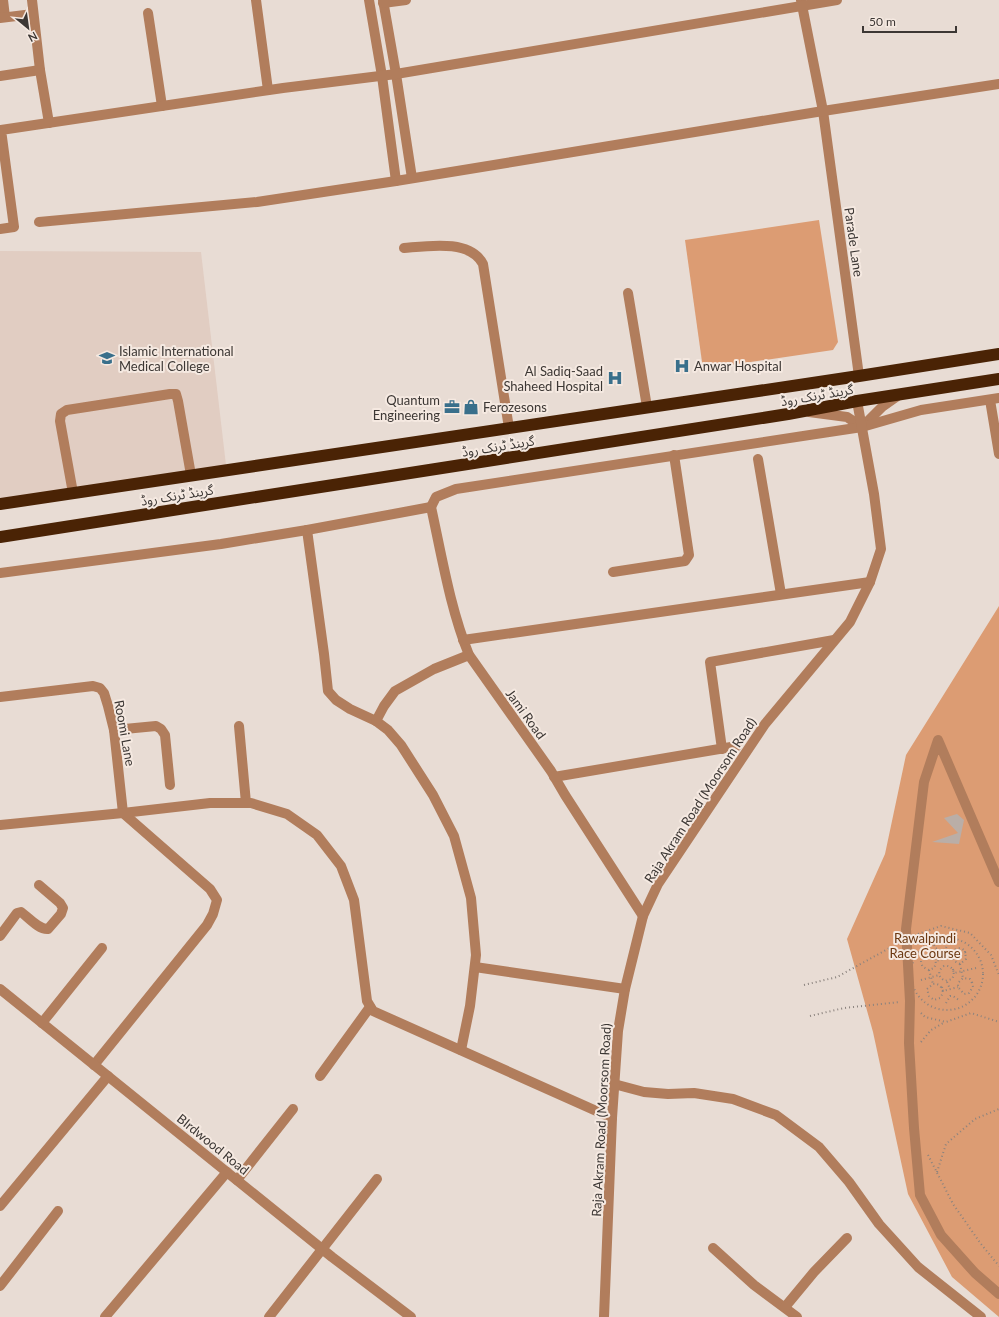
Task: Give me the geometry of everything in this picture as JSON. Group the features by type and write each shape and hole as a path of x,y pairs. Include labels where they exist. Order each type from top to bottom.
{"highway":[{"name":"گرینڈ ٹرنک روڈ","path":"0,504 999,354"},
{"name":"گرینڈ ٹرنک روڈ","path":"0,537 999,379"}],"street":[{"path":"3,0 3,17 34,14"},
{"path":"32,0 48,123"},
{"path":"256,0 268,90"},
{"path":"369,0 382,76 396,181"},
{"path":"406,0 383,2 412,178"},
{"path":"0,229 14,227 2,149 1,130 268,90 396,74 801,3 837,0"},
{"name":"Parade Lane","path":"801,3 823,111 859,376"},
{"path":"148,13 162,106"},
{"path":"0,76 40,70"},
{"path":"39,222 257,202 999,84"},
{"path":"404,248 439,245 451,246 480,257 483,264 509,428"},
{"path":"628,294 646,407"},
{"path":"73,493 60,421 61,414 67,410 170,394 176,394 178,401 191,475"},
{"path":"862,427 882,408 899,395"},
{"path":"0,573 221,544 307,530 431,507 436,497 456,489 862,427 921,410 994,399 999,454"},
{"name":"Raja Akram Road (Moorsom Road)","path":"604,1317 612,1118 618,1031 625,989 643,916 658,884 765,724 850,622 870,582 881,549 874,494 857,401"},
{"path":"804,411 847,417 862,427"},
{"path":"613,572 685,561 690,555 674,455"},
{"path":"758,459 781,594"},
{"name":"Jami Road","path":"431,507 451,602 469,655 554,777 564,795 643,916"},
{"path":"307,530 328,691 336,700 350,709 376,721 388,730 401,745 433,795 454,836 471,898 476,955 470,1006 461,1050"},
{"path":"463,640 870,582"},
{"path":"722,749 710,662 834,640"},
{"path":"376,721 384,706 395,691 434,669 469,655"},
{"name":"Roomi Lane","path":"0,698 93,686 100,688 104,692 107,700 114,730 123,813"},
{"path":"114,730 156,726 161,729 164,735 170,785"},
{"path":"239,726 246,802"},
{"path":"999,882 938,740 924,782 906,929 910,1001 910,1056 920,1195 941,1235 975,1273 999,1294"},
{"path":"554,777 737,746"},
{"path":"0,825 210,803 246,802 287,814 317,835 341,866 354,900 367,1000 373,1011 612,1118"},
{"path":"94,1065 207,925 213,914 216,900 210,889 123,813"},
{"path":"0,936 17,913 21,912 46,930 61,914 63,908 60,904 39,885"},
{"path":"42,1023 102,948"},
{"path":"475,967 625,989"},
{"name":"BIrdwood Road","path":"1,992 42,1023 322,1249 411,1317"},
{"path":"320,1076 370,1007"},
{"path":"0,1206 108,1076"},
{"path":"614,1084 644,1092 668,1094 694,1093 732,1099 776,1115 819,1147 849,1182 879,1224 918,1267 981,1317"},
{"path":"237,1180 293,1109"},
{"path":"105,1317 226,1172"},
{"path":"269,1317 377,1179"},
{"path":"0,1286 58,1211"},
{"path":"785,1307 814,1272 847,1238"},
{"path":"713,1248 754,1285 797,1317"}],"path":[{"path":"948,937 955,938 963,942 973,950 981,960 983,966 980,989 976,996 967,1005 958,1008 948,1010 931,1007 924,1002 914,988 912,976 913,962 924,946 935,938 948,937"},
{"path":"934,945 935,948 942,951 946,948 948,942"},
{"path":"963,978 960,964 956,962 951,953 956,948 961,948 966,951"},
{"path":"960,964 966,959 966,951"},
{"path":"933,984 929,970 924,967 921,959 929,954 935,958 936,961 952,957"},
{"path":"929,970 935,966 935,958"},
{"path":"944,959 945,966"},
{"path":"945,966 949,966 953,969 954,973 976,968"},
{"path":"939,976 939,971 945,966"},
{"path":"947,982 953,977 953,969"},
{"path":"921,980 939,976"},
{"path":"939,976 947,982 950,989"},
{"path":"963,978 968,978 973,985"},
{"path":"958,988 958,983 963,978"},
{"path":"958,988 964,994 969,993 974,987 972,982"},
{"path":"933,984 927,991 929,996 934,1000 938,999 942,995 942,987"},
{"path":"933,984 937,984 942,987 943,991 958,988"},
{"path":"946,1003 948,999 953,996 960,1000"},
{"path":"910,1056 931,1030 946,1022"},
{"path":"937,1172 946,1144 975,1119 999,1109"},
{"path":"925,1149 953,1204 981,1244 999,1266"}],"shaded area":[{"name":"Islamic International Medical College","path":"0,251 201,252 226,465 0,499"}],"green space":[{"path":"819,220 838,342 833,350 703,369 685,240"},
{"name":"Rawalpindi Race Course","path":"999,606 999,1317 952,1277 908,1194 873,1032 847,939 885,854 906,755"}],"building":[{"path":"957,814 964,820 959,844 932,842 958,833 944,818"}],"place":[{"name":"Islamic International Medical College","path":"107,358"},
{"name":"Anwar Hospital","path":"682,366"},
{"name":"Al Sadiq-Saad Shaheed Hospital","path":"615,378"},
{"name":"Quantum Engineering","path":"452,407"},
{"name":"Ferozesons","path":"471,407"}]}
